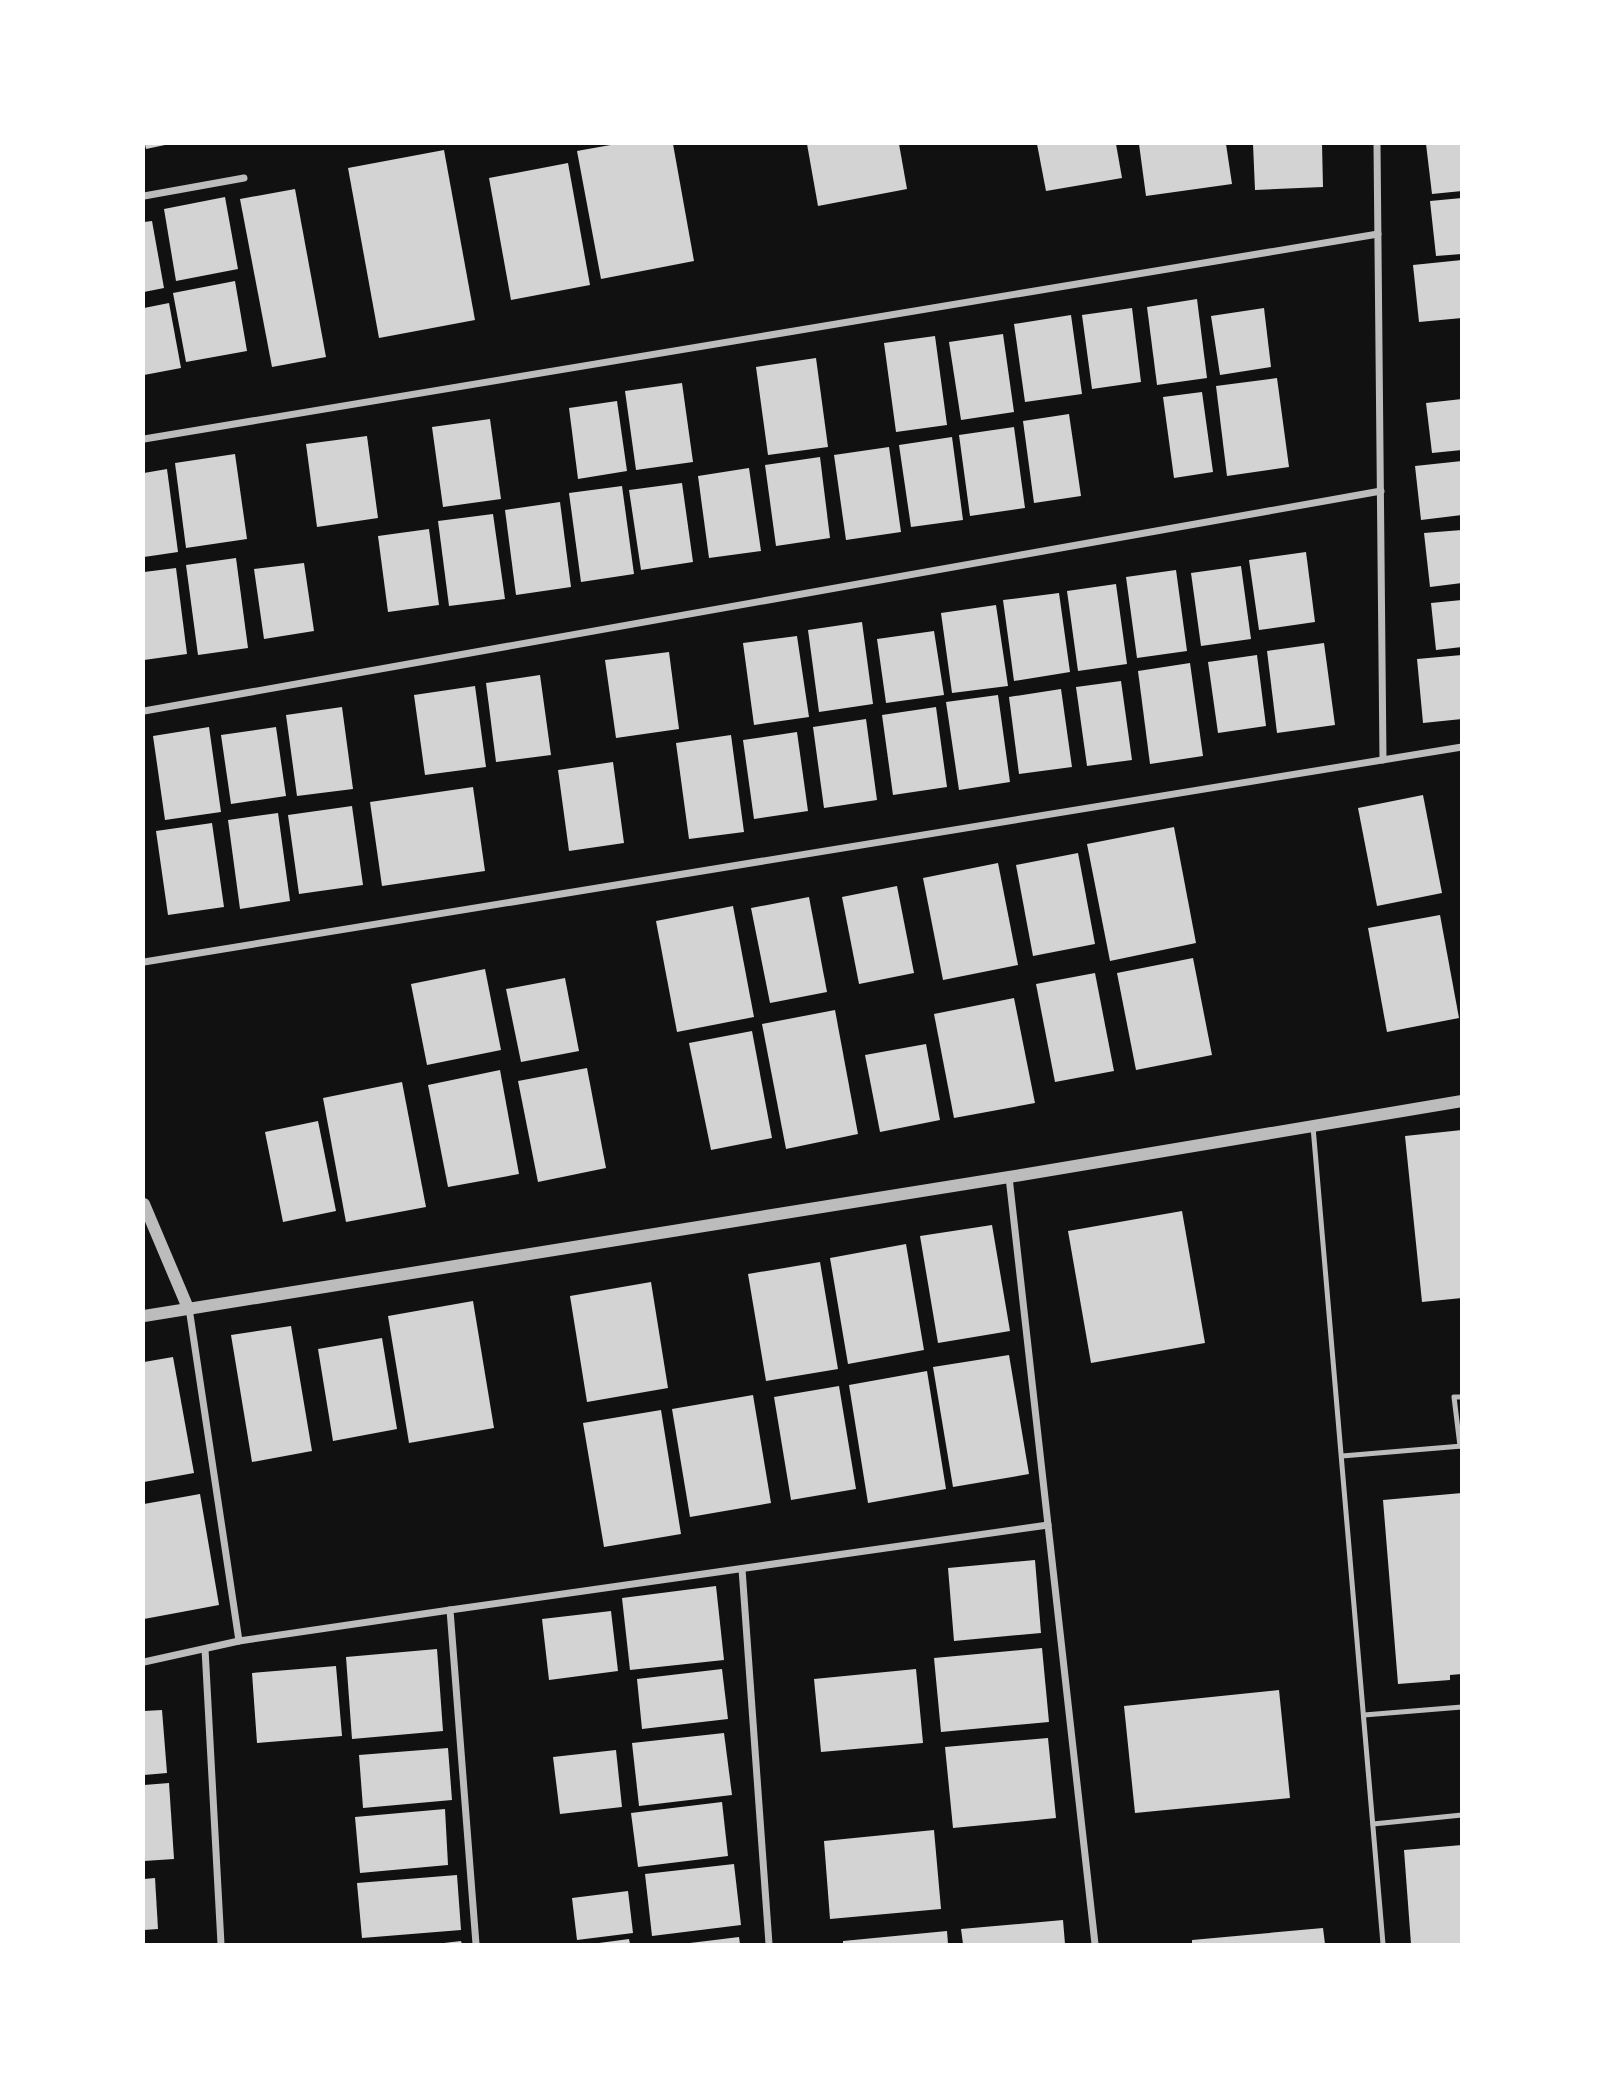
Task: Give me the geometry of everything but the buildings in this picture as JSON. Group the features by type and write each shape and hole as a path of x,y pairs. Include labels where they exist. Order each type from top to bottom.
{"street":[{"path":"1377,144 1383,760"},
{"path":"144,196 244,178"},
{"path":"144,439 1378,234"},
{"path":"144,711 1381,491"},
{"path":"144,962 1461,747"},
{"path":"144,1316 1009,1177 1461,1101"},
{"path":"1009,1177 1095,1944"},
{"path":"144,1204 188,1308 239,1641"},
{"path":"144,1662 239,1641 1048,1525"},
{"path":"742,1569 769,1944"},
{"path":"450,1610 476,1944"},
{"path":"205,1649 221,1944"}],"lane":[{"path":"1313,1127 1383,1944"},
{"path":"1342,1456 1461,1446 1454,1397 1461,1396"},
{"path":"1363,1715 1461,1707"},
{"path":"1373,1824 1461,1815"}]}
